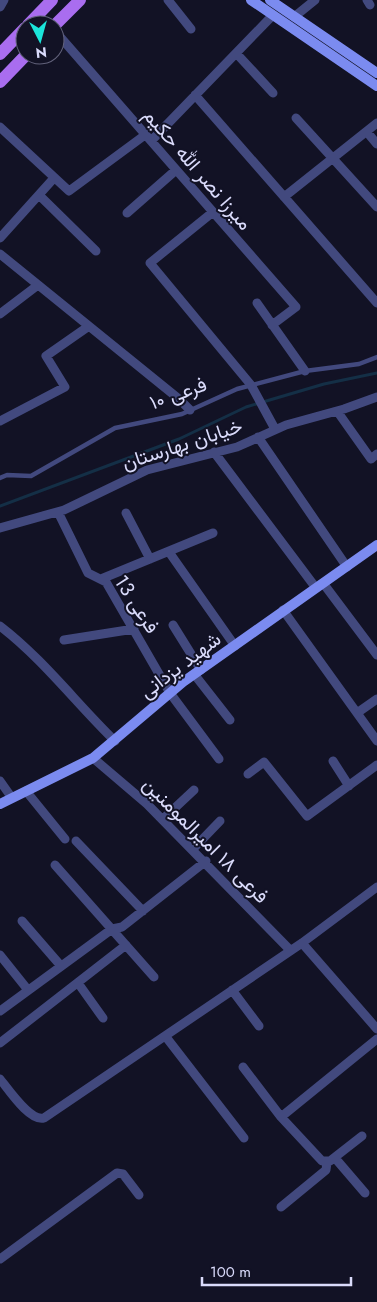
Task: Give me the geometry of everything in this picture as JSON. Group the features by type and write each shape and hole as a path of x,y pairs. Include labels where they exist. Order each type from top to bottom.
{"main road":[{"path":"38,15 52,0"},
{"path":"65,15 80,0"},
{"path":"0,54 15,38"},
{"path":"0,82 16,65"}],"street":[{"path":"0,7 4,0"},
{"path":"168,0 190,29"},
{"path":"251,0 377,86"},
{"path":"270,0 377,73"},
{"path":"294,17 315,0"},
{"path":"0,127 69,191 148,138 195,95 273,15"},
{"name":"میرزا نصر الله حکیم","path":"65,43 296,307 272,325"},
{"path":"236,53 273,93"},
{"path":"195,95 377,303"},
{"path":"296,118 377,207"},
{"path":"284,197 377,123"},
{"path":"367,132 377,144"},
{"path":"127,213 176,170"},
{"path":"0,238 54,178"},
{"path":"39,195 96,251"},
{"path":"213,212 150,263 252,388 275,429"},
{"path":"0,254 190,410"},
{"path":"0,314 38,285"},
{"path":"257,303 306,371"},
{"path":"0,421 65,387 46,356 88,326"},
{"name":"خیابان بهارستان","path":"0,528 58,512 147,470 237,446 275,429 377,397"},
{"path":"337,411 371,459 377,454"},
{"path":"258,437 347,567"},
{"path":"214,452 377,655"},
{"name":"فرعی 13","path":"58,512 88,573 106,582 170,693 220,759"},
{"path":"126,513 150,559"},
{"path":"101,579 213,534"},
{"name":"شهید یزدانی","path":"0,804 93,758 197,672 377,545"},
{"path":"168,552 235,646"},
{"path":"283,610 377,741"},
{"path":"173,625 197,672 230,720"},
{"path":"0,626 47,668 115,741"},
{"path":"64,640 134,629"},
{"path":"357,713 377,699"},
{"name":"فرعی ۱۸ امیرالمومنین","path":"93,758 162,818 290,950"},
{"path":"333,761 349,786"},
{"path":"248,774 264,762 307,816 377,765"},
{"path":"0,781 12,798"},
{"path":"26,790 65,839"},
{"path":"162,818 194,790"},
{"path":"193,849 220,821"},
{"path":"76,841 143,911"},
{"path":"0,1011 112,929 122,927 206,862"},
{"path":"55,865 154,977"},
{"path":"1,1082 31,1116 44,1118 302,943 377,887"},
{"path":"22,922 62,966"},
{"path":"302,943 377,1029"},
{"path":"0,1044 126,945"},
{"path":"0,955 28,990"},
{"path":"78,983 103,1018"},
{"path":"232,990 260,1026"},
{"path":"166,1037 244,1138"},
{"path":"281,1117 377,1039"},
{"path":"243,1066 281,1117 322,1161 331,1160"},
{"path":"281,1207 326,1170 331,1160 362,1136"},
{"path":"331,1160 365,1193"},
{"path":"0,1259 117,1173 123,1174 139,1194"}],"lane":[{"name":"فرعی ۱۰","path":"0,478 7,475 30,476 115,428 147,423 190,410 237,389 252,388 306,371 359,364 377,357"}],"waterway":[{"path":"0,506 179,439 246,407 324,384 377,373"}]}
